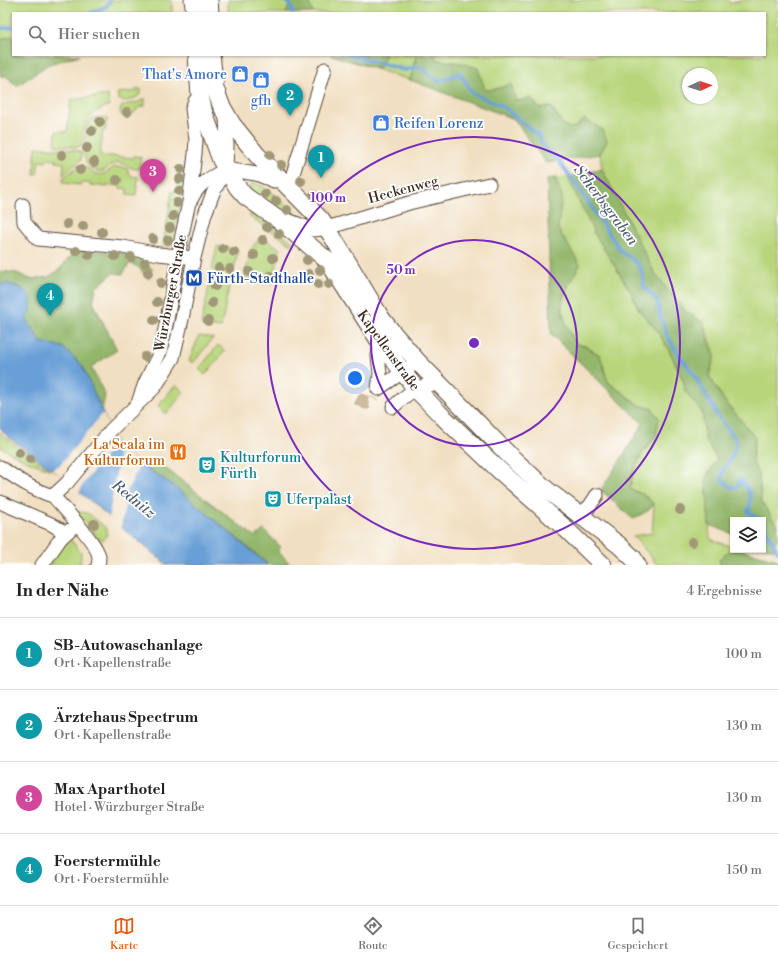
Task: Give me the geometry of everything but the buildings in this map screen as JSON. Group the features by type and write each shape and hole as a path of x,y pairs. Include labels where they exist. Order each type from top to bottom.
{"main road":[{"path":"193,0 195,12"},
{"path":"209,0 210,12"},
{"name":"Würzburger Straße","path":"197,56 200,96 210,132 226,169"},
{"name":"Würzburger Straße","path":"211,56 215,88 226,115"},
{"name":"Kapellenstraße","path":"226,115 245,142 305,203 327,228 381,318 418,362 510,456 547,490 580,514 618,545 633,558 637,565"},
{"name":"Kapellenstraße","path":"226,169 245,196 280,221 328,261 380,342 398,376 416,389 499,470 566,529 603,565"}],"street":[{"path":"226,169 249,172 274,182 285,183 325,69"},
{"name":"Würzburger Straße","path":"137,404 160,352 189,202 196,140 192,108 195,100 200,96"},
{"name":"Würzburger Straße","path":"53,496 67,483 110,430 155,387 173,358 194,258 206,214 213,193 226,169 226,115"},
{"name":"Würzburger Straße","path":"189,202 195,191 207,180 226,169"},
{"name":"Heckenweg","path":"280,221 285,219 314,230 327,228 409,203 488,184"},
{"path":"23,205 24,222 38,239 124,247 159,254 194,258"},
{"path":"380,342 378,356 381,392 398,376 418,362"},
{"path":"393,407 405,396 416,389 425,385 441,385"},
{"path":"0,467 30,487 42,493 53,496 95,546 98,555 98,565"},
{"path":"580,514 589,507 597,495"},
{"path":"0,502 52,524 66,533"},
{"path":"42,565 66,533 78,524"}],"green space":[{"path":"0,0 172,0 172,12 12,12 12,36 0,39"},
{"path":"228,0 727,0 731,3 743,0 778,0 778,527 761,502 759,477 752,460 755,437 724,400 709,376 715,355 703,322 685,311 655,274 602,169 600,154 607,141 576,127 569,128 563,124 551,107 539,108 516,101 511,84 496,89 485,90 461,63 437,60 435,56 766,56 766,12 228,12"},
{"path":"291,0 308,0 313,12 286,12"},
{"path":"12,36 12,56 77,56 49,64 17,86 6,76 0,76 0,39"},
{"path":"334,56 385,56 378,69"},
{"path":"335,56 416,56 410,80"},
{"path":"416,56 435,56 437,60 461,63 478,68 485,90 496,89 511,84 516,101 531,98 539,108 551,107 563,124 569,128 576,127 584,119 603,130 607,141 600,154 546,163 514,119 410,80"},
{"path":"137,89 141,89 141,93 133,99 124,101 118,99 117,93 137,91"},
{"path":"108,95 109,105 93,114 86,121 81,146 74,147 55,145 56,131 67,132 71,100"},
{"path":"145,98 145,106 139,107 127,118 121,115 120,110 123,105 139,102"},
{"path":"106,117 108,121 106,121 106,130 103,130 100,155 133,158 134,156 141,157 139,169 118,163 100,171 90,168 86,162 85,132 88,123 93,118"},
{"path":"36,147 76,150 82,153 81,160 63,175 64,163 47,159 46,162 39,161 37,174 34,174"},
{"path":"80,165 100,175 106,173 114,167 127,168 130,176 138,177 136,196 127,195 127,189 120,188 120,186 108,185 108,187 90,185 90,183 80,183 80,185 63,183 63,178"},
{"path":"602,169 655,274 685,311 703,322 715,355 709,376 724,400 755,437 752,460 759,477 761,501 778,527 778,537 773,550 766,547 766,517 730,517 730,533 709,525 706,478 717,459 705,439 702,412 685,391 684,382 670,352 658,332 639,310 631,292 594,233 568,177"},
{"path":"178,175 186,176 171,246 163,246 172,191 176,191"},
{"path":"568,177 594,233 631,292 639,310 658,332 670,352 684,382 685,391 702,412 705,439 717,459 706,478 710,539 730,546 730,549 719,560 721,565 657,565 633,536 652,533 654,504 644,495 630,489 638,460 656,436 652,409 639,405 608,382 600,355 585,346 576,344 569,331 562,312 562,303 564,295 580,265 558,229 555,178"},
{"path":"555,178 562,195 558,229 580,265 564,295 562,303 562,312 569,331 576,344 585,346 600,355 608,382 639,405 652,409 659,418 656,436 643,452 633,472 630,489 644,495 654,504 649,510 633,519 601,490 643,424 551,334 547,179"},
{"path":"252,182 279,198 302,220 301,223 274,205 250,193"},
{"path":"250,213 295,243 292,245 250,217"},
{"path":"261,236 280,249 273,283 245,278 250,251"},
{"path":"217,246 238,250 233,274 212,270"},
{"path":"76,250 126,253 144,260 152,269 149,279 138,267 130,263 123,274 113,273 96,288 93,302 117,350 91,367 105,395 102,411 82,365 62,347 41,342 6,283 0,285 0,271 17,273 30,279 48,277 58,271"},
{"path":"210,281 224,283 229,287 221,328 201,325"},
{"path":"199,336 213,338 193,363 189,361"},
{"path":"218,345 225,351 205,375 199,369"},
{"path":"176,385 184,392 166,414 158,405"},
{"path":"0,432 7,439 51,470 23,459 0,447"},
{"path":"160,464 255,537 264,530 281,547 278,551 291,565 269,565 173,485 145,467"},
{"path":"83,512 89,514 107,529 107,535 103,540 101,541 78,513"},
{"path":"69,538 81,552 80,565 49,565"},
{"path":"730,549 730,553 752,553 778,560 778,565 721,565 719,560"}],"water":[{"name":"Rednitz","path":"6,283 20,287 31,297 31,313 26,318 41,342 62,347 82,365 116,443 140,464 173,485 268,565 167,565 52,469 8,437 0,428 0,285"}],"pier":[{"path":"103,413 116,443 83,484 79,493 52,469 60,465"},
{"path":"120,447 140,464 127,491 121,528 109,518"}],"waterway":[{"path":"92,12 107,6 110,0"},
{"name":"Scherbsgraben","path":"285,0 291,6 293,12"},
{"path":"0,28 12,27"},
{"name":"Scherbsgraben","path":"353,56 405,70 417,67 423,68 432,78 436,80 443,80 460,73 472,93 505,108 539,136 542,145 558,160 620,250 637,263 642,272 644,287 657,300 660,316 668,337 680,357 693,373 718,416 735,438 736,445 731,459 722,472 722,480 731,487 737,487 741,479 750,495 748,512 756,517"},
{"name":"Scherbsgraben","path":"766,530 778,552"}],"tunnel":[{"path":"357,398 366,403 370,402 372,397"}],"place":[{"name":"That's Amore","path":"240,74"},
{"name":"gfh","path":"261,80"},
{"name":"Ärztehaus Spectrum","path":"290,116"},
{"name":"Reifen Lorenz","path":"381,123"},
{"name":"SB-Autowaschanlage","path":"321,178"},
{"name":"Max Aparthotel","path":"153,192"},
{"name":"Fürth-Stadthalle","path":"194,278"},
{"name":"Foerstermühle","path":"50,316"},
{"name":"La Scala im Kulturforum","path":"178,452"},
{"name":"Kulturforum Fürth","path":"207,465"},
{"name":"Uferpalast","path":"273,499"}]}
